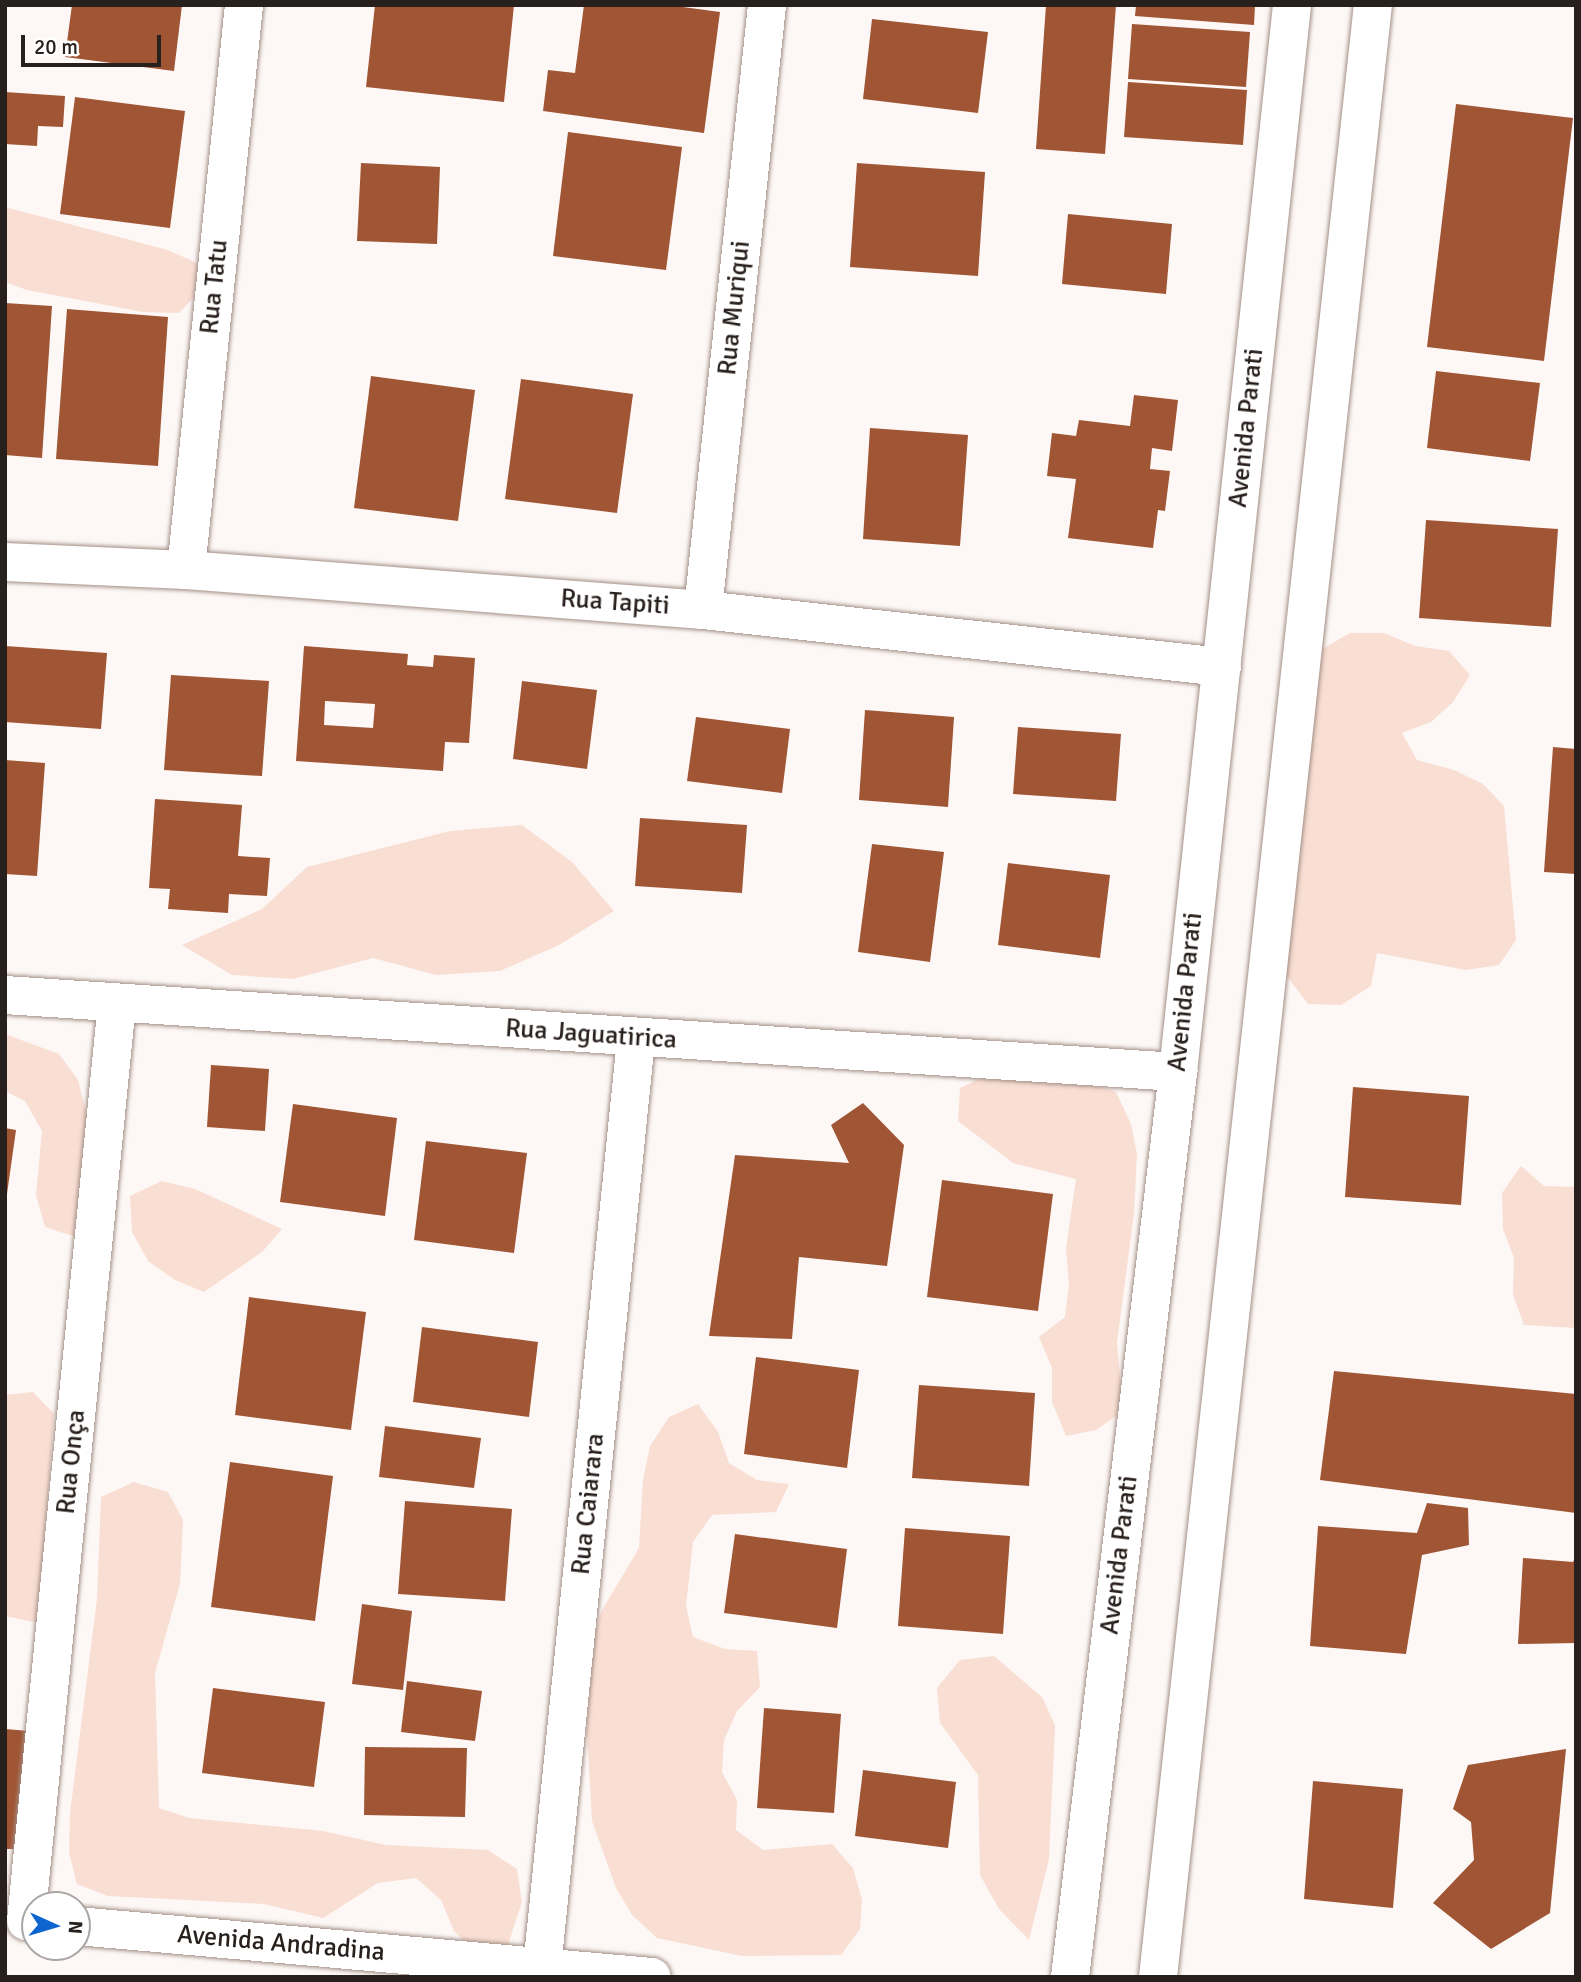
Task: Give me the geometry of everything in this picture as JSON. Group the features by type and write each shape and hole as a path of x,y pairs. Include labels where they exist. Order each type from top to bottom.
{"street":[{"name":"Rua Tatu","path":"186,570 244,5"},
{"name":"Rua Muriqui","path":"703,610 767,5"},
{"name":"Avenida Parati","path":"1070,1977 1178,1072 1292,5"},
{"path":"1158,1977 1373,5"},
{"name":"Rua Tapiti","path":"5,562 186,570 703,610 1222,667"},
{"name":"Rua Jaguatirica","path":"5,995 636,1039 1178,1072"},
{"name":"Rua Onça","path":"25,1891 117,1003"},
{"name":"Rua Caiarara","path":"542,1968 636,1039"},
{"name":"Avenida Andradina","path":"91,1927 652,1977"}],"shaded area":[{"path":"5,207 168,250 199,264 200,291 179,313 143,312 27,290 5,282"},
{"path":"1350,633 1384,633 1415,646 1449,651 1470,675 1453,702 1431,722 1402,733 1417,760 1454,770 1483,784 1504,806 1516,940 1499,965 1466,970 1377,953 1371,986 1341,1005 1308,1004 1286,975 1319,651"},
{"path":"522,825 572,862 614,911 559,945 500,971 436,975 373,958 293,979 232,975 182,945 262,909 307,867 450,831"},
{"path":"5,1034 59,1054 78,1080 87,1115 76,1237 45,1227 36,1195 42,1131 25,1101 5,1091"},
{"path":"989,1075 1087,1082 1116,1092 1131,1124 1137,1154 1134,1214 1117,1343 1123,1411 1096,1430 1066,1436 1052,1402 1052,1368 1039,1337 1065,1317 1069,1284 1066,1248 1076,1179 1013,1163 958,1121 960,1088"},
{"path":"1521,1166 1544,1186 1576,1187 1576,1328 1524,1325 1513,1295 1514,1258 1503,1229 1502,1193"},
{"path":"162,1181 195,1189 282,1229 262,1252 204,1292 175,1280 148,1261 132,1232 130,1196"},
{"path":"33,1392 54,1414 38,1623 5,1616 5,1395"},
{"path":"698,1404 718,1432 729,1463 757,1480 789,1484 776,1512 712,1515 693,1542 686,1606 693,1637 725,1649 757,1651 760,1687 737,1711 724,1740 722,1772 737,1800 736,1830 763,1850 832,1844 853,1868 862,1900 860,1929 841,1955 742,1956 657,1938 632,1915 616,1888 592,1821 586,1715 591,1647 601,1612 639,1548 643,1480 650,1446 669,1417"},
{"path":"134,1482 168,1492 183,1520 180,1584 155,1673 159,1808 189,1818 323,1831 386,1845 488,1850 517,1869 522,1902 508,1945 477,1954 454,1931 441,1900 416,1878 378,1883 323,1918 264,1904 108,1896 77,1884 69,1853 70,1813 97,1599 101,1497"},
{"path":"994,1656 1042,1697 1055,1725 1049,1859 1029,1940 999,1909 980,1875 978,1775 940,1723 937,1688 960,1660"}],"building":[{"path":"72,5 182,5 174,71 65,57"},
{"path":"375,5 514,5 504,102 366,87"},
{"path":"584,5 668,5 720,12 704,133 543,111 548,70 575,73"},
{"path":"1046,5 1116,5 1105,154 1036,149"},
{"path":"1136,5 1255,5 1254,25 1135,16"},
{"path":"872,19 988,32 978,113 863,99"},
{"path":"1132,24 1250,32 1246,87 1128,79"},
{"path":"1128,82 1247,90 1243,145 1124,137"},
{"path":"5,92 65,96 63,127 38,126 37,146 5,144"},
{"path":"75,97 185,111 170,228 60,214"},
{"path":"1456,104 1573,118 1544,361 1427,347"},
{"path":"568,132 682,147 666,270 553,256"},
{"path":"361,163 440,167 437,244 357,241"},
{"path":"857,163 985,172 978,276 850,267"},
{"path":"1068,214 1172,224 1166,294 1062,284"},
{"path":"5,303 52,306 42,458 5,455"},
{"path":"67,309 168,317 158,466 56,459"},
{"path":"1436,371 1540,383 1530,461 1427,448"},
{"path":"371,376 475,390 458,521 354,508"},
{"path":"521,379 633,394 617,513 505,499"},
{"path":"1134,395 1178,400 1172,451 1152,448 1150,469 1170,471 1165,511 1158,510 1153,548 1068,538 1076,479 1047,476 1052,433 1076,436 1079,420 1130,426"},
{"path":"870,428 968,435 960,546 863,539"},
{"path":"1426,520 1558,529 1551,627 1419,618"},
{"path":"5,646 107,653 101,729 5,722"},
{"path":"304,646 408,654 407,665 433,667 434,655 475,658 469,743 445,742 443,771 296,761","holes":["325,701 375,704 373,728 324,725"]},
{"path":"171,675 269,681 262,776 164,770"},
{"path":"522,681 597,690 587,769 513,759"},
{"path":"865,710 954,717 948,807 859,800"},
{"path":"696,717 790,729 782,793 687,781"},
{"path":"1018,727 1121,734 1116,801 1013,794"},
{"path":"1553,747 1576,749 1576,874 1544,872"},
{"path":"5,760 45,763 37,876 5,874"},
{"path":"155,799 242,805 238,856 270,858 267,896 229,894 228,913 168,909 170,889 149,888"},
{"path":"640,818 747,825 742,893 635,886"},
{"path":"872,844 944,852 930,962 858,952"},
{"path":"1008,863 1110,875 1100,958 998,945"},
{"path":"211,1065 269,1069 265,1131 207,1127"},
{"path":"1353,1087 1469,1096 1461,1205 1345,1197"},
{"path":"863,1103 904,1145 887,1266 799,1257 792,1339 709,1336 735,1155 849,1163 831,1125"},
{"path":"293,1104 397,1118 385,1216 280,1202"},
{"path":"5,1128 16,1130 7,1194 5,1194"},
{"path":"426,1141 527,1153 514,1253 414,1240"},
{"path":"942,1180 1053,1194 1038,1311 927,1297"},
{"path":"249,1297 366,1312 351,1430 235,1415"},
{"path":"422,1327 538,1342 529,1417 413,1402"},
{"path":"756,1357 859,1370 847,1468 744,1454"},
{"path":"1334,1371 1576,1394 1576,1513 1320,1480"},
{"path":"919,1385 1035,1393 1029,1486 912,1478"},
{"path":"385,1426 481,1438 474,1488 379,1477"},
{"path":"230,1462 333,1476 315,1621 211,1607"},
{"path":"405,1501 512,1509 505,1601 398,1594"},
{"path":"1427,1503 1468,1508 1469,1545 1422,1555 1406,1654 1310,1646 1318,1526 1417,1533"},
{"path":"905,1528 1010,1536 1003,1634 898,1626"},
{"path":"735,1534 847,1549 837,1628 724,1613"},
{"path":"1576,1556 1576,1643 1518,1644 1523,1558 1573,1562"},
{"path":"362,1604 412,1611 403,1690 352,1684"},
{"path":"407,1681 482,1691 475,1741 401,1732"},
{"path":"213,1688 325,1702 314,1787 202,1773"},
{"path":"764,1708 841,1714 834,1813 757,1808"},
{"path":"5,1729 41,1732 32,1849 5,1849"},
{"path":"365,1747 467,1748 465,1817 364,1815"},
{"path":"1566,1749 1550,1913 1491,1949 1433,1903 1474,1860 1471,1822 1453,1809 1468,1765"},
{"path":"863,1770 956,1782 948,1848 855,1836"},
{"path":"1313,1781 1403,1789 1393,1908 1304,1899"}]}
